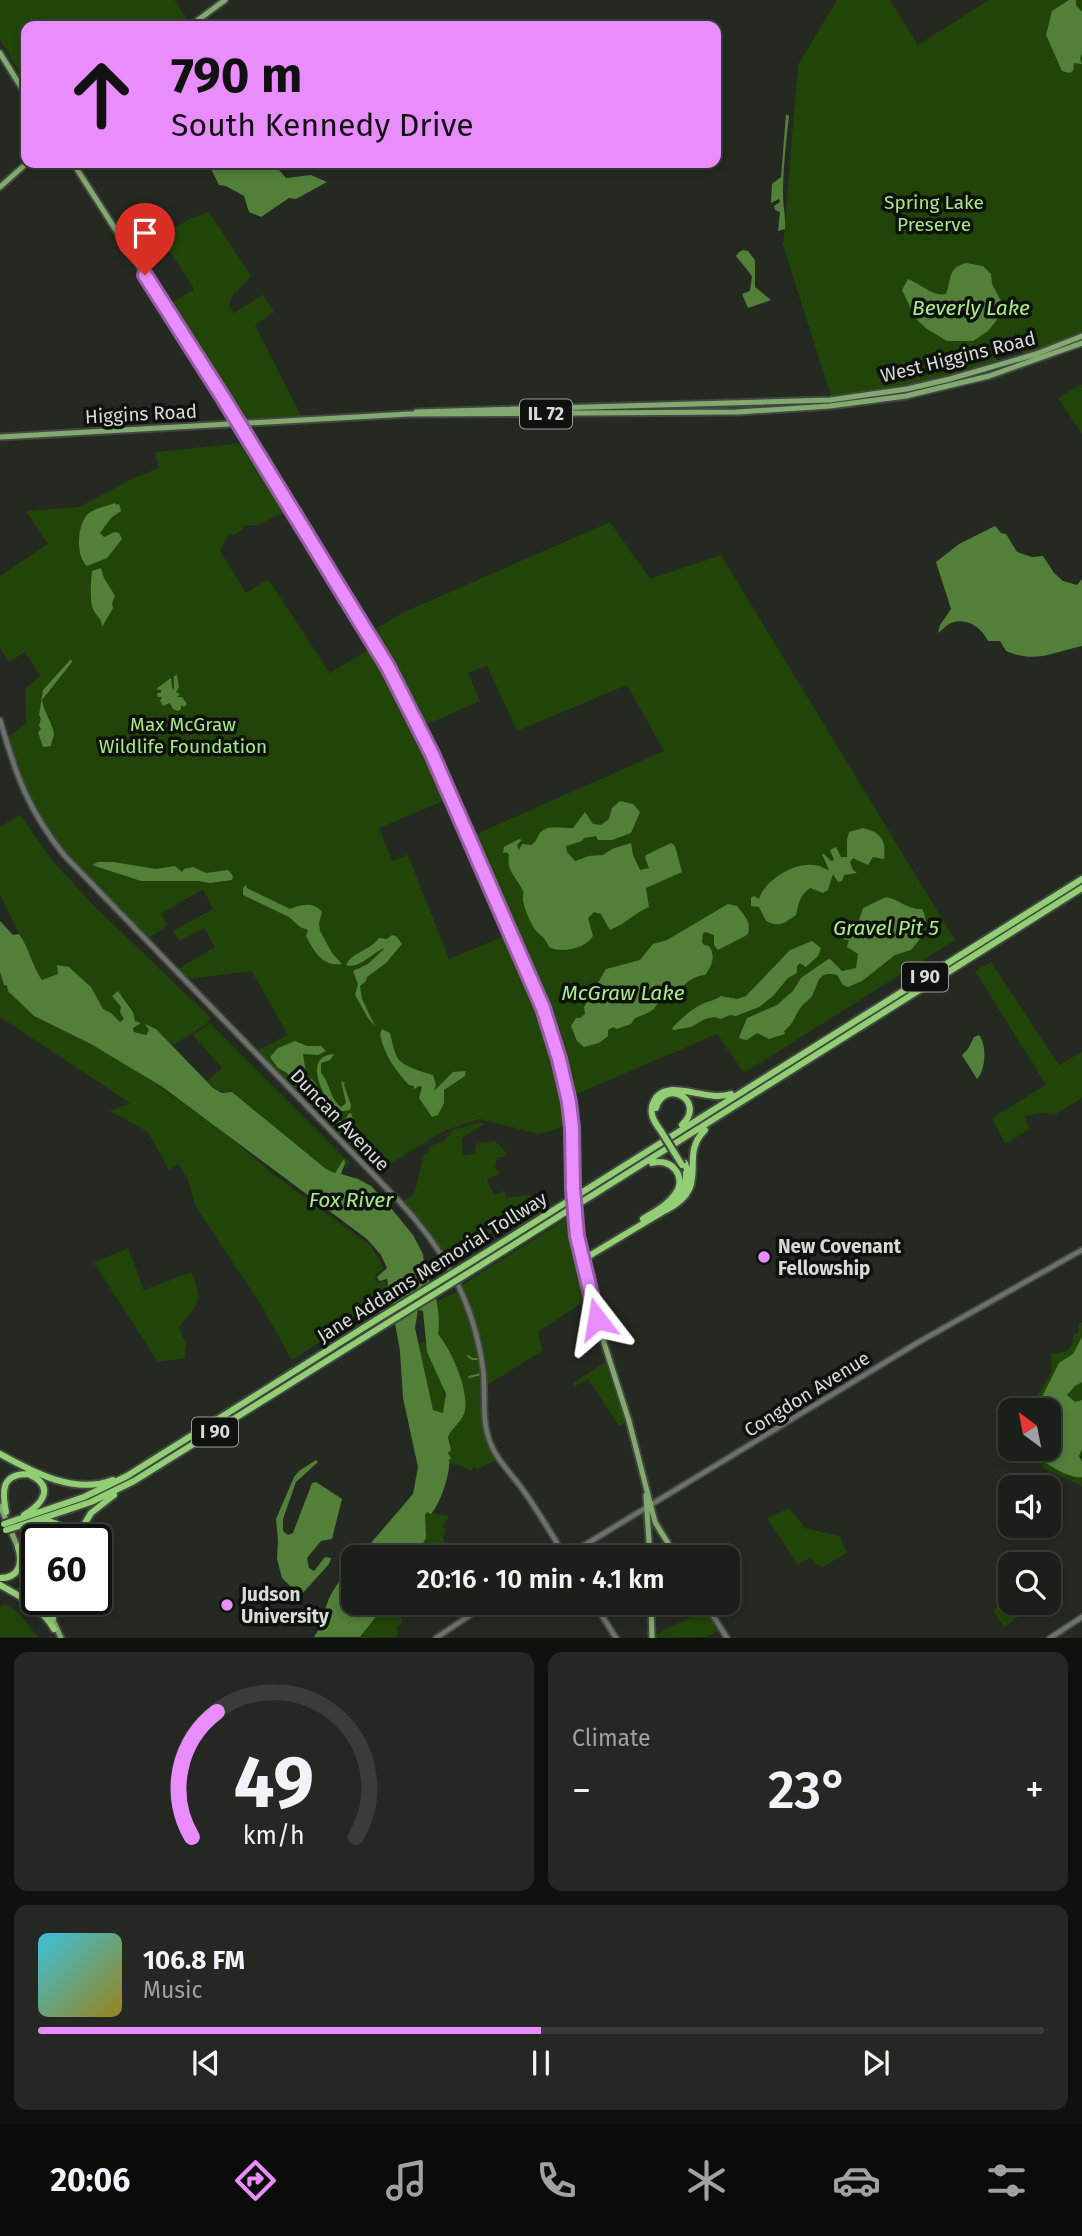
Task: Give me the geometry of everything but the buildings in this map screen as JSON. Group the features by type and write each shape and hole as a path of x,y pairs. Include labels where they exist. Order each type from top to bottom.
{"highway":[{"name":"Jane Addams Memorial Tollway","path":"2,1529 84,1497 137,1470 1082,878"},
{"name":"Jane Addams Memorial Tollway","path":"18,1523 40,1520 91,1502 164,1463 767,1088 1082,888"},
{"path":"666,1210 687,1191 690,1176 654,1121 651,1110 654,1099 664,1091 677,1090 716,1098 749,1086"},
{"path":"582,1259 682,1200 690,1189 694,1147 699,1136 767,1088"},
{"path":"655,1145 688,1119 689,1105 680,1095 667,1094 657,1103 656,1116 662,1130"},
{"path":"636,1170 663,1162 675,1169 680,1180 679,1188 673,1197 642,1220"},
{"path":"582,1259 682,1194 686,1180 684,1164"},
{"path":"582,1259 585,1272"},
{"path":"0,1454 51,1478 76,1485 103,1483 137,1470"},
{"path":"84,1524 99,1504 164,1463"},
{"path":"6,1512 3,1494 9,1480 20,1474 36,1477 44,1490 43,1500 18,1523"},
{"path":"40,1520 54,1524"},
{"path":"0,1578 11,1576 18,1571 20,1548"},
{"path":"0,1585 25,1598 42,1611 54,1629"}],"main road":[{"path":"197,21 225,0"},
{"path":"0,47 21,81"},
{"path":"0,53 21,87"},
{"path":"0,187 21,168"},
{"path":"74,168 325,564"},
{"name":"West Higgins Road","path":"755,403 830,400 907,389 1036,354 1082,337"},
{"name":"West Higgins Road","path":"759,411 830,406 906,396 989,376 1082,343"},
{"name":"Higgins Road","path":"409,414 448,410 755,403"},
{"name":"Higgins Road","path":"0,437 409,414 759,411"},
{"path":"246,436 248,427 258,422"},
{"path":"237,425 388,667 432,754 543,1008 569,1102 573,1218 591,1300 631,1427 650,1507 655,1522 669,1545"},
{"path":"585,1272 591,1300"},
{"path":"0,1499 20,1548"},
{"path":"0,1506 20,1548"},
{"path":"650,1507 650,1545"},
{"path":"49,1615 59,1637"},
{"path":"51,1615 59,1637"},
{"path":"652,1615 653,1637"}],"street":[{"name":"Duncan Avenue","path":"0,720 17,777 32,810 64,855 408,1211 434,1242 459,1284 473,1320 483,1368 485,1422 490,1443 558,1545"},
{"name":"Congdon Avenue","path":"585,1545 917,1343 1082,1250"},
{"path":"436,1637 470,1615"},
{"path":"602,1615 616,1637"},
{"path":"713,1615 727,1637"},
{"path":"1050,1637 1082,1617"}],"green space":[{"path":"0,0 175,0 188,21 21,21 21,75 0,40"},
{"name":"Spring Lake Preserve","path":"837,0 890,0 918,45 989,0 1082,0 1082,334 1026,355 1016,348 993,350 998,363 948,377 877,392 831,396 783,245 798,65"},
{"path":"209,212 251,276 232,297 229,306 234,313 263,295 274,312 255,325 301,416 242,420 167,306 194,289 161,237 189,219"},
{"path":"1082,384 1082,434 1058,398"},
{"name":"Max McGraw Wildlife Foundation","path":"243,443 288,511 257,525 244,525 243,530 229,534 220,551 246,593 268,579 330,673 373,647 408,712 448,799 379,828 392,861 408,855 449,959 514,932 472,836 664,751 627,685 517,731 487,666 468,673 480,701 423,726 372,631 404,612 610,522 650,579 721,555 955,940 744,1073 717,1034 565,1099 568,1126 538,1134 479,1119 444,1131 375,1173 256,1051 288,1035 252,971 187,979 178,969 215,947 204,928 179,941 173,931 213,909 203,889 161,914 167,926 148,938 81,871 38,817 18,772 8,737 26,724 25,689 40,676 25,652 9,662 0,648 0,576 48,544 26,511 79,507 159,468 155,452"},
{"path":"20,815 52,860 95,907 210,1017 208,1023 171,1044 156,1029 149,1030 146,1035 134,1032 133,1011 122,995 116,1002 121,1007 124,1019 120,1022 103,1009 91,987 69,967 42,980 0,895 0,827"},
{"path":"991,962 1059,1065 1082,1052 1082,1098 1054,1115 1044,1113 1025,1116 1029,1129 1007,1143 992,1118 1046,1085 975,971"},
{"path":"0,972 4,985 34,1016 129,1065 219,1128 272,1173 371,1246 384,1269 376,1273 375,1279 378,1283 383,1280 389,1287 391,1308 381,1313 369,1311 292,1360 261,1305 196,1207 187,1178 178,1164 169,1170 148,1132 110,1111 130,1103 0,1017"},
{"path":"210,1023 350,1163 335,1173 326,1169 232,1092 218,1090 207,1081 222,1068 193,1035"},
{"path":"481,1122 485,1124 462,1138 463,1155 475,1154 476,1144 495,1141 507,1153 503,1157 497,1157 495,1166 499,1174 487,1180 494,1195 504,1191 506,1198 529,1195 532,1197 520,1208 522,1213 448,1260 431,1234 403,1202 414,1194 424,1155 428,1153 430,1146 444,1141 453,1130"},
{"path":"569,1217 588,1299 539,1331 543,1350 487,1385 478,1329 462,1285"},
{"path":"128,1248 144,1290 191,1272 198,1297 194,1308 179,1327 186,1345 185,1358 158,1362 94,1263"},
{"path":"460,1290 469,1310 481,1358 484,1420 498,1460 477,1469 474,1466 471,1471 448,1463 451,1441 448,1437 459,1419 464,1402 461,1381 453,1360 438,1334 438,1301"},
{"path":"1079,1323 1082,1323 1082,1486 1043,1468 1038,1461 1061,1461 1061,1398 1035,1398 1052,1372 1051,1354 1067,1351 1073,1343 1074,1333 1078,1333"},
{"path":"426,1342 443,1386 443,1413 433,1410 418,1344"},
{"path":"605,1362 627,1422 619,1426 588,1379 575,1386 573,1383"},
{"path":"789,1508 805,1528 840,1536 847,1553 822,1567 815,1564 810,1557 798,1565 767,1518"},
{"path":"427,1512 449,1516 442,1527 446,1530 443,1539 447,1545 422,1545 426,1538 424,1515"},
{"path":"5,1604 18,1612 38,1637 0,1637 0,1607"},
{"path":"998,1606 998,1615 1021,1615 1004,1627 993,1610"},
{"path":"378,1615 402,1615 403,1622 396,1627 399,1634 394,1637 360,1638"},
{"path":"694,1615 710,1615 720,1630 707,1637 655,1638 655,1635"}],"water":[{"path":"1069,0 1076,0 1076,5 1082,12 1082,64 1074,63 1073,71 1069,73 1062,71 1046,35 1052,11"},
{"path":"786,114 789,116 783,185 785,229 778,231 780,212 775,210 774,206 780,202 779,199 771,203 772,184 781,177"},
{"path":"210,168 279,168 286,178 311,175 327,182 296,199 289,198 261,217 249,212 244,196 219,185"},
{"path":"743,250 748,251 755,260 755,287 771,300 748,308 742,294 750,291 752,276 736,256"},
{"name":"Beverly Lake","path":"966,263 983,266 991,274 992,284 1001,301 1000,311 988,331 973,341 947,341 916,319 902,290 908,279 931,292 946,294 953,271"},
{"path":"115,503 119,504 121,511 111,518 100,533 104,537 119,533 122,539 107,558 87,566 79,547 82,524 89,513"},
{"path":"995,526 1001,533 1006,534 1017,552 1032,557 1043,556 1063,581 1077,585 1082,579 1082,646 1044,656 1027,657 1006,651 1000,641 988,641 982,631 968,622 951,623 938,633 951,609 936,562 959,544"},
{"path":"101,568 115,596 113,608 102,627 91,602 92,571"},
{"path":"71,659 72,662 42,700 54,735 51,746 43,747 38,732 41,729 39,715 43,690"},
{"path":"177,675 179,687 176,692 180,694 177,697 182,697 187,704 184,707 181,705 178,711 173,709 170,703 163,706 160,701 162,697 158,697 157,693 161,693 161,690 156,689 171,678 174,689 174,676"},
{"path":"620,801 633,804 640,812 631,833 612,840 598,840 596,836 584,838 566,846 567,852 575,861 603,855 631,843 640,870 649,868 646,855 671,843 675,846 682,872 646,888 649,907 620,925 610,930 601,914 594,912 588,918 593,936 585,944 567,950 549,947 528,917 523,890 510,869 509,855 507,852 503,853 504,847 519,839 522,840 517,845 519,850 522,844 531,845 545,829 573,828 585,812 593,824 601,825 609,819 612,808"},
{"path":"863,828 879,835 883,842 884,859 873,857 868,865 853,858 850,862 857,873 844,875 842,881 838,882 833,874 828,890 823,893 810,888 802,897 796,915 782,924 766,921 759,907 751,906 751,898 754,896 759,899 767,885 789,869 816,865 829,870 822,854 831,861 834,860 830,850 836,847 841,857 847,857 849,832"},
{"path":"98,862 156,869 175,866 182,872 193,867 206,873 228,870 233,876 232,880 210,883 141,881 92,865"},
{"path":"246,885 247,888 290,909 307,905 322,912 320,931 332,953 342,964 329,963 320,957 306,936 308,930 289,917 243,895"},
{"name":"Gravel Pit 5","path":"886,897 912,908 922,909 925,915 924,931 911,950 895,955 862,981 848,987 843,985 837,975 823,976 812,996 784,1031 785,1034 769,1039 757,1033 747,1040 739,1037 747,1018 777,1005 793,991 801,978 827,960 830,959 842,971 856,968 858,954 847,947 849,940 845,940 841,931 844,926 858,923 863,908"},
{"name":"McGraw Lake","path":"728,904 737,906 748,923 749,931 747,935 718,950 714,945 714,935 703,933 702,942 709,946 713,957 705,975 694,978 675,990 662,992 653,1009 635,1018 631,1024 608,1030 608,1036 599,1043 584,1047 577,1041 571,1026 576,1018 585,1014 584,1007 606,969 640,960 653,944 667,940"},
{"name":"Fox River","path":"0,921 13,935 19,934 42,980 58,974 57,965 69,967 91,987 103,1009 120,1022 124,1019 120,1012 121,1007 112,996 118,991 133,1012 135,1021 141,1023 133,1028 134,1032 146,1035 149,1030 145,1024 156,1029 213,1088 222,1093 232,1092 326,1169 335,1173 344,1159 341,1174 371,1186 413,1235 423,1254 426,1277 435,1296 438,1334 449,1350 465,1395 464,1414 448,1437 451,1450 448,1453 451,1458 447,1479 435,1509 431,1514 427,1512 425,1515 426,1538 422,1545 369,1545 413,1494 418,1467 403,1398 400,1351 387,1279 379,1281 377,1277 387,1268 381,1255 367,1239 161,1086 91,1044 34,1016 4,985 0,972","holes":["418,1310 423,1311 427,1352 446,1394 443,1413 433,1410 415,1328"]},
{"path":"392,935 402,944 386,963 367,977 360,986 362,999 375,1026 355,995 358,984 353,971 368,964 385,948 361,963 346,965 379,938 387,939"},
{"path":"812,941 821,948 818,956 806,967 800,963 797,973 788,978 773,996 759,1007 736,1016 705,1019 691,1027 673,1030 685,1015 703,1004 721,996 737,999 746,996 790,950"},
{"path":"382,1029 390,1033 396,1055 402,1063 433,1075 436,1085 434,1091 453,1072 466,1071 465,1076 444,1090 444,1103 438,1115 432,1117 419,1098 422,1087 414,1089 414,1086 409,1085 391,1062 382,1042"},
{"path":"979,1035 984,1057 977,1079 962,1055 974,1037"},
{"path":"295,1041 307,1046 321,1046 326,1051 318,1055 303,1054 306,1074 317,1085 317,1094 340,1121 344,1123 351,1113 356,1128 351,1135 345,1136 340,1132 270,1057 278,1048"},
{"path":"334,1054 330,1060 321,1063 321,1073 341,1107 346,1103 341,1081 345,1083 350,1110 337,1112 326,1098 318,1079 319,1062 324,1056"},
{"path":"1082,1337 1082,1382 1067,1395 1075,1402 1082,1400 1082,1449 1079,1456 1082,1462 1082,1477 1059,1471 1044,1461 1061,1461 1061,1398 1042,1398 1059,1363 1073,1354"},
{"path":"316,1460 318,1462 296,1482 283,1519 283,1531 288,1535 293,1533 312,1483 316,1482 342,1499 332,1539 321,1541 307,1558 309,1568 314,1571 325,1557 331,1558 329,1564 302,1594 298,1594 282,1578 277,1559 276,1519 294,1477"},
{"path":"341,1579 341,1615 377,1615 360,1637 314,1637 330,1596"}],"waterway":[{"path":"468,1356 478,1359"},
{"path":"469,1377 481,1374"}],"place":[{"name":"New Covenant Fellowship","path":"764,1257"},
{"name":"Judson University","path":"227,1605"}],"route":[{"path":"145,275 297,516 388,667 432,754 543,1008 569,1102 577,1236 597,1319"}]}
